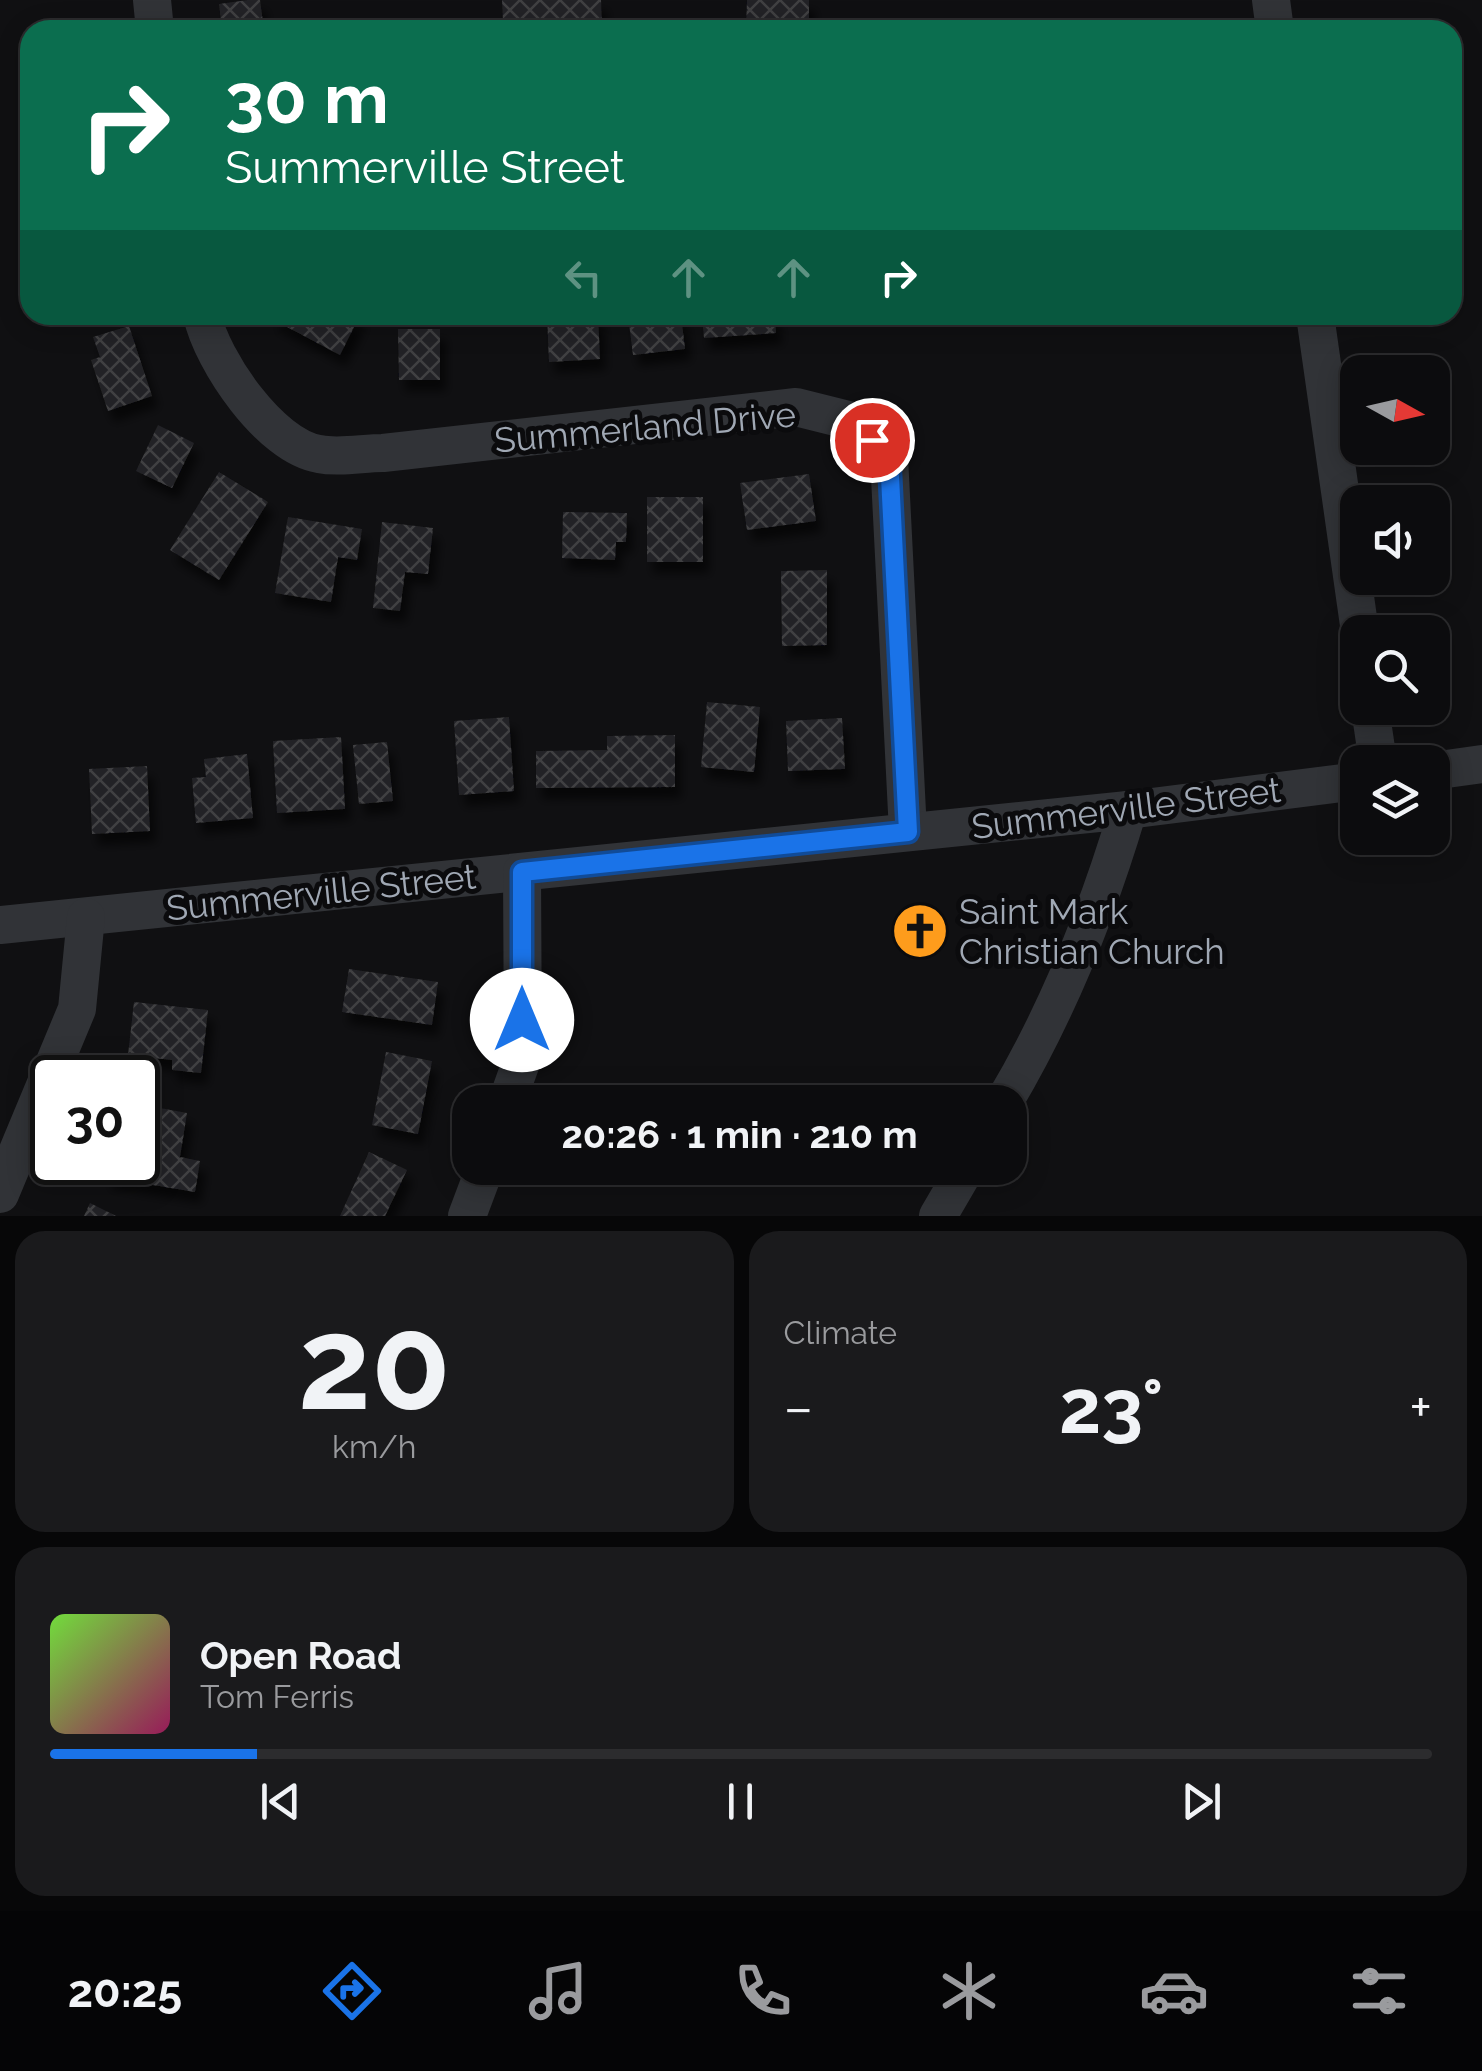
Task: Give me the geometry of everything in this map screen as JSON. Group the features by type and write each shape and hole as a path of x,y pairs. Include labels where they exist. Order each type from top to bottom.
{"street":[{"name":"Summerland Drive","path":"204,325 206,334 264,424 317,454 382,452 796,407 856,422 889,457 908,832"},
{"path":"1316,325 1358,615"},
{"path":"1450,768 1482,764"},
{"name":"Summerville Street","path":"0,926 1128,810 1340,783"},
{"path":"1014,1085 1046,1027 1107,879 1128,810"},
{"path":"513,1085 523,1057 522,872"},
{"path":"0,1194 77,1009 86,916"},
{"path":"467,1216 479,1185"},
{"path":"938,1216 956,1185"}],"building":[{"path":"260,0 263,20 221,20 219,4"},
{"path":"502,0 601,0 602,20 503,20"},
{"path":"747,0 809,0 809,20 746,20"},
{"path":"283,325 355,325 340,355"},
{"path":"547,325 598,325 600,359 549,362"},
{"path":"629,325 682,325 685,349 633,355"},
{"path":"703,325 776,325 776,333 704,338"},
{"path":"129,326 152,396 108,411 91,360 100,357 93,337"},
{"path":"398,329 440,329 440,380 399,380"},
{"path":"158,425 194,443 172,488 136,471"},
{"path":"219,472 268,502 219,580 170,550"},
{"path":"809,474 816,521 747,530 740,483"},
{"path":"647,497 703,497 703,562 647,562"},
{"path":"563,512 627,513 626,542 616,542 615,560 562,558"},
{"path":"288,517 362,529 357,560 338,557 331,602 275,593"},
{"path":"382,522 433,528 428,574 405,572 400,611 373,608"},
{"path":"827,570 827,645 782,646 781,571"},
{"path":"707,702 760,707 754,772 701,767"},
{"path":"509,717 514,791 459,795 454,721"},
{"path":"842,718 845,769 788,771 786,721"},
{"path":"675,735 675,787 536,788 536,751 607,750 607,736"},
{"path":"341,737 345,809 277,813 273,741"},
{"path":"387,742 393,801 359,804 353,745"},
{"path":"247,754 253,818 196,823 192,778 206,777 204,759"},
{"path":"147,766 150,831 92,834 89,769"},
{"path":"349,969 438,982 432,1025 342,1012"},
{"path":"134,1002 208,1010 201,1073 172,1070 172,1060 160,1059 160,1055 128,1055"},
{"path":"386,1052 432,1061 418,1134 372,1125"},
{"path":"160,1108 187,1113 180,1157 200,1161 195,1192 153,1185 160,1185"},
{"path":"369,1152 407,1170 385,1216 340,1216"},
{"path":"90,1203 116,1216 84,1216"}],"place":[{"name":"Saint Mark Christian Church","path":"920,931"}],"route":[{"path":"522,1020 522,872 908,832 889,457 872,440"}]}
